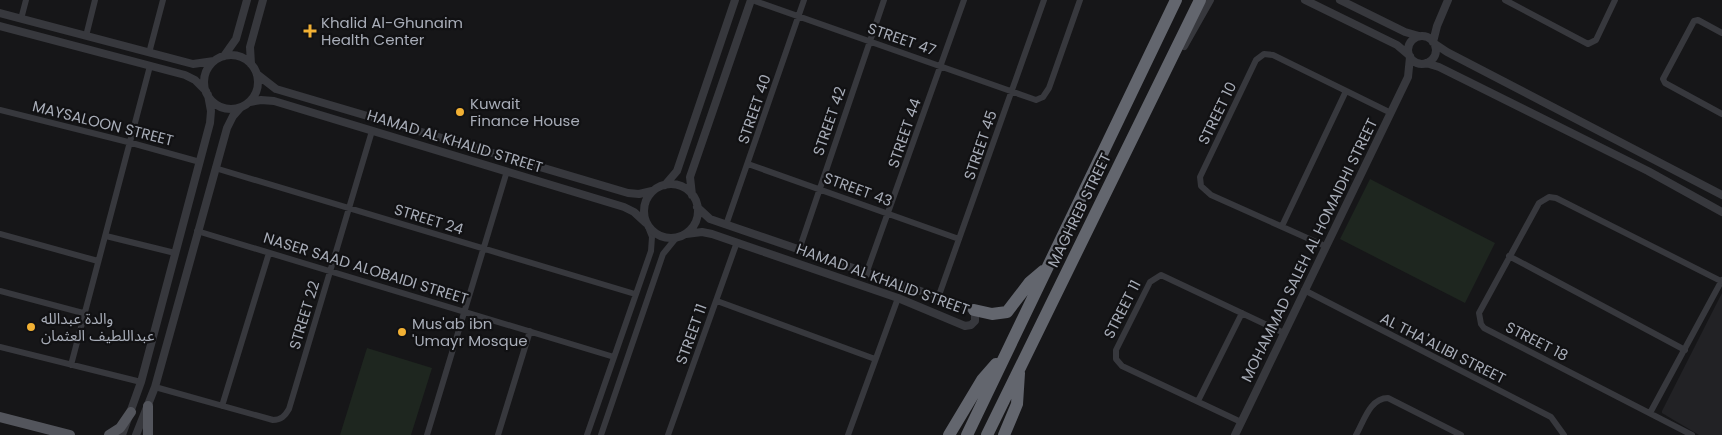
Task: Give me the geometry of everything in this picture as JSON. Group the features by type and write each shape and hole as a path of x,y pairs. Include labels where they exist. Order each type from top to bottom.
{"highway":[{"name":"MAGHREB STREET","path":"967,435 1176,0"},
{"name":"MAGHREB STREET","path":"988,435 1200,0"},
{"path":"974,310 992,314 1007,312 1030,282 1047,268"},
{"path":"949,435 982,380 1002,360"},
{"path":"1004,435 1017,404 1020,380 1019,370"}],"main road":[{"path":"148,406 148,435"},
{"path":"109,435 120,428 131,412"},
{"path":"0,417 70,435"}],"street":[{"path":"21,19 26,0"},
{"path":"86,36 95,0"},
{"path":"149,53 163,0"},
{"path":"1,21 21,19 192,64 214,61 224,56 233,46 247,0"},
{"path":"251,64 252,40 263,0"},
{"path":"587,435 652,244 644,207 652,192 665,185 674,177 735,0"},
{"path":"601,435 666,248 676,238 686,234 695,224 697,206 692,195 690,180 751,0"},
{"name":"STREET 47","path":"751,0 1034,100 1043,97 1049,88 1080,0"},
{"name":"STREET 40","path":"726,225 804,0"},
{"name":"STREET 42","path":"799,250 884,0"},
{"name":"STREET 44","path":"866,274 890,214 964,0"},
{"name":"STREET 45","path":"938,298 1044,0"},
{"path":"1166,20 1170,0"},
{"path":"1146,112 1210,0"},
{"path":"1305,0 1397,45 1410,56 1424,63 1439,66 1648,172 1722,212"},
{"path":"1340,0 1410,34 1421,36 1447,52 1654,158 1722,196"},
{"path":"1424,63 1435,55 1434,43 1440,18 1448,0"},
{"path":"1505,0 1588,44 1596,40 1615,0"},
{"path":"1410,56 1410,43 1421,36 1440,18"},
{"path":"1722,32 1698,20 1694,21 1663,79 1665,83 1722,114"},
{"path":"1,21 192,78 221,108 240,108"},
{"path":"237,36 240,41 252,40"},
{"name":"STREET 10","path":"1325,246 1210,195 1201,186 1200,178 1256,60 1262,55 1273,55 1391,112"},
{"path":"136,435 155,387 228,124 240,108 250,102 257,92 258,75 251,64 239,56 224,56"},
{"name":"MOHAMMAD SALEH AL HOMAIDHI STREET","path":"1235,435 1408,77 1410,56"},
{"path":"122,435 141,382 211,118 206,72 214,61"},
{"name":"MOHAMMAD SALEH AL HOMAIDHI STREET","path":"1408,77 1424,63"},
{"path":"71,365 83,313 106,236 128,142 150,66"},
{"path":"711,72 713,76 724,78"},
{"name":"HAMAD AL KHALID STREET","path":"258,75 273,88 628,193 652,192"},
{"path":"704,90 710,88 716,91 718,97"},
{"path":"1282,226 1346,91"},
{"name":"HAMAD AL KHALID STREET","path":"250,102 260,100 274,101 624,207 634,212 647,225"},
{"name":"MAYSALOON STREET","path":"0,110 200,162"},
{"name":"STREET 22","path":"222,406 273,420 283,418 289,409 372,130"},
{"path":"429,148 434,145 433,135"},
{"path":"445,152 442,148 443,142 448,139"},
{"path":"1648,172 1654,170 1657,166 1654,158"},
{"path":"680,162 683,167 694,167"},
{"name":"STREET 43","path":"748,164 960,239"},
{"name":"STREET 24","path":"215,168 635,294"},
{"path":"1667,182 1665,174 1669,170 1675,170"},
{"path":"427,435 507,171"},
{"path":"665,185 680,186 692,195"},
{"path":"624,207 631,201 628,193"},
{"name":"STREET 18","path":"1650,413 1722,280 1556,198 1549,197 1539,203 1479,312 1481,324 1484,328 1650,413 1678,432 1692,435"},
{"name":"HAMAD AL KHALID STREET","path":"686,234 704,232 898,298 967,326 975,321 974,310 726,225 707,217 697,206"},
{"path":"647,225 661,237 676,238"},
{"name":"NASER SAAD ALOBAIDI STREET","path":"197,231 464,310 614,357"},
{"path":"0,234 98,261"},
{"path":"106,236 175,253"},
{"name":"STREET 11","path":"668,435 737,242"},
{"path":"155,387 222,406 269,253"},
{"path":"649,255 657,253 661,260"},
{"path":"1509,256 1685,350"},
{"path":"820,271 827,265 825,259"},
{"path":"838,277 836,271 842,265"},
{"name":"STREET 11","path":"1241,422 1124,367 1116,359 1116,350 1151,280 1161,275 1284,333"},
{"name":"AL THA'ALIBI STREET","path":"1304,290 1551,417 1564,435"},
{"path":"0,291 83,313"},
{"path":"848,435 898,298"},
{"path":"717,300 875,359"},
{"path":"161,307 165,315 175,314"},
{"path":"1198,401 1242,313"},
{"path":"155,326 164,324 170,331"},
{"path":"498,435 530,331"},
{"path":"0,347 141,382"},
{"path":"602,391 606,398 614,398"},
{"path":"1356,435 1372,406 1381,399 1388,398 1461,435"},
{"path":"597,406 604,404 609,411"}],"shaded area":[{"path":"1370,179 1495,243 1465,303 1340,239"},
{"path":"1722,293 1722,435 1699,435 1662,413 1662,411"},
{"path":"367,348 432,368 411,435 340,435"}],"place":[{"name":"Khalid Al-Ghunaim Health Center","path":"310,31"},
{"name":"Kuwait Finance House","path":"460,112"},
{"name":"والدة عبدالله عبداللطيف العثمان","path":"31,327"},
{"name":"Mus'ab ibn 'Umayr Mosque","path":"402,332"}]}
